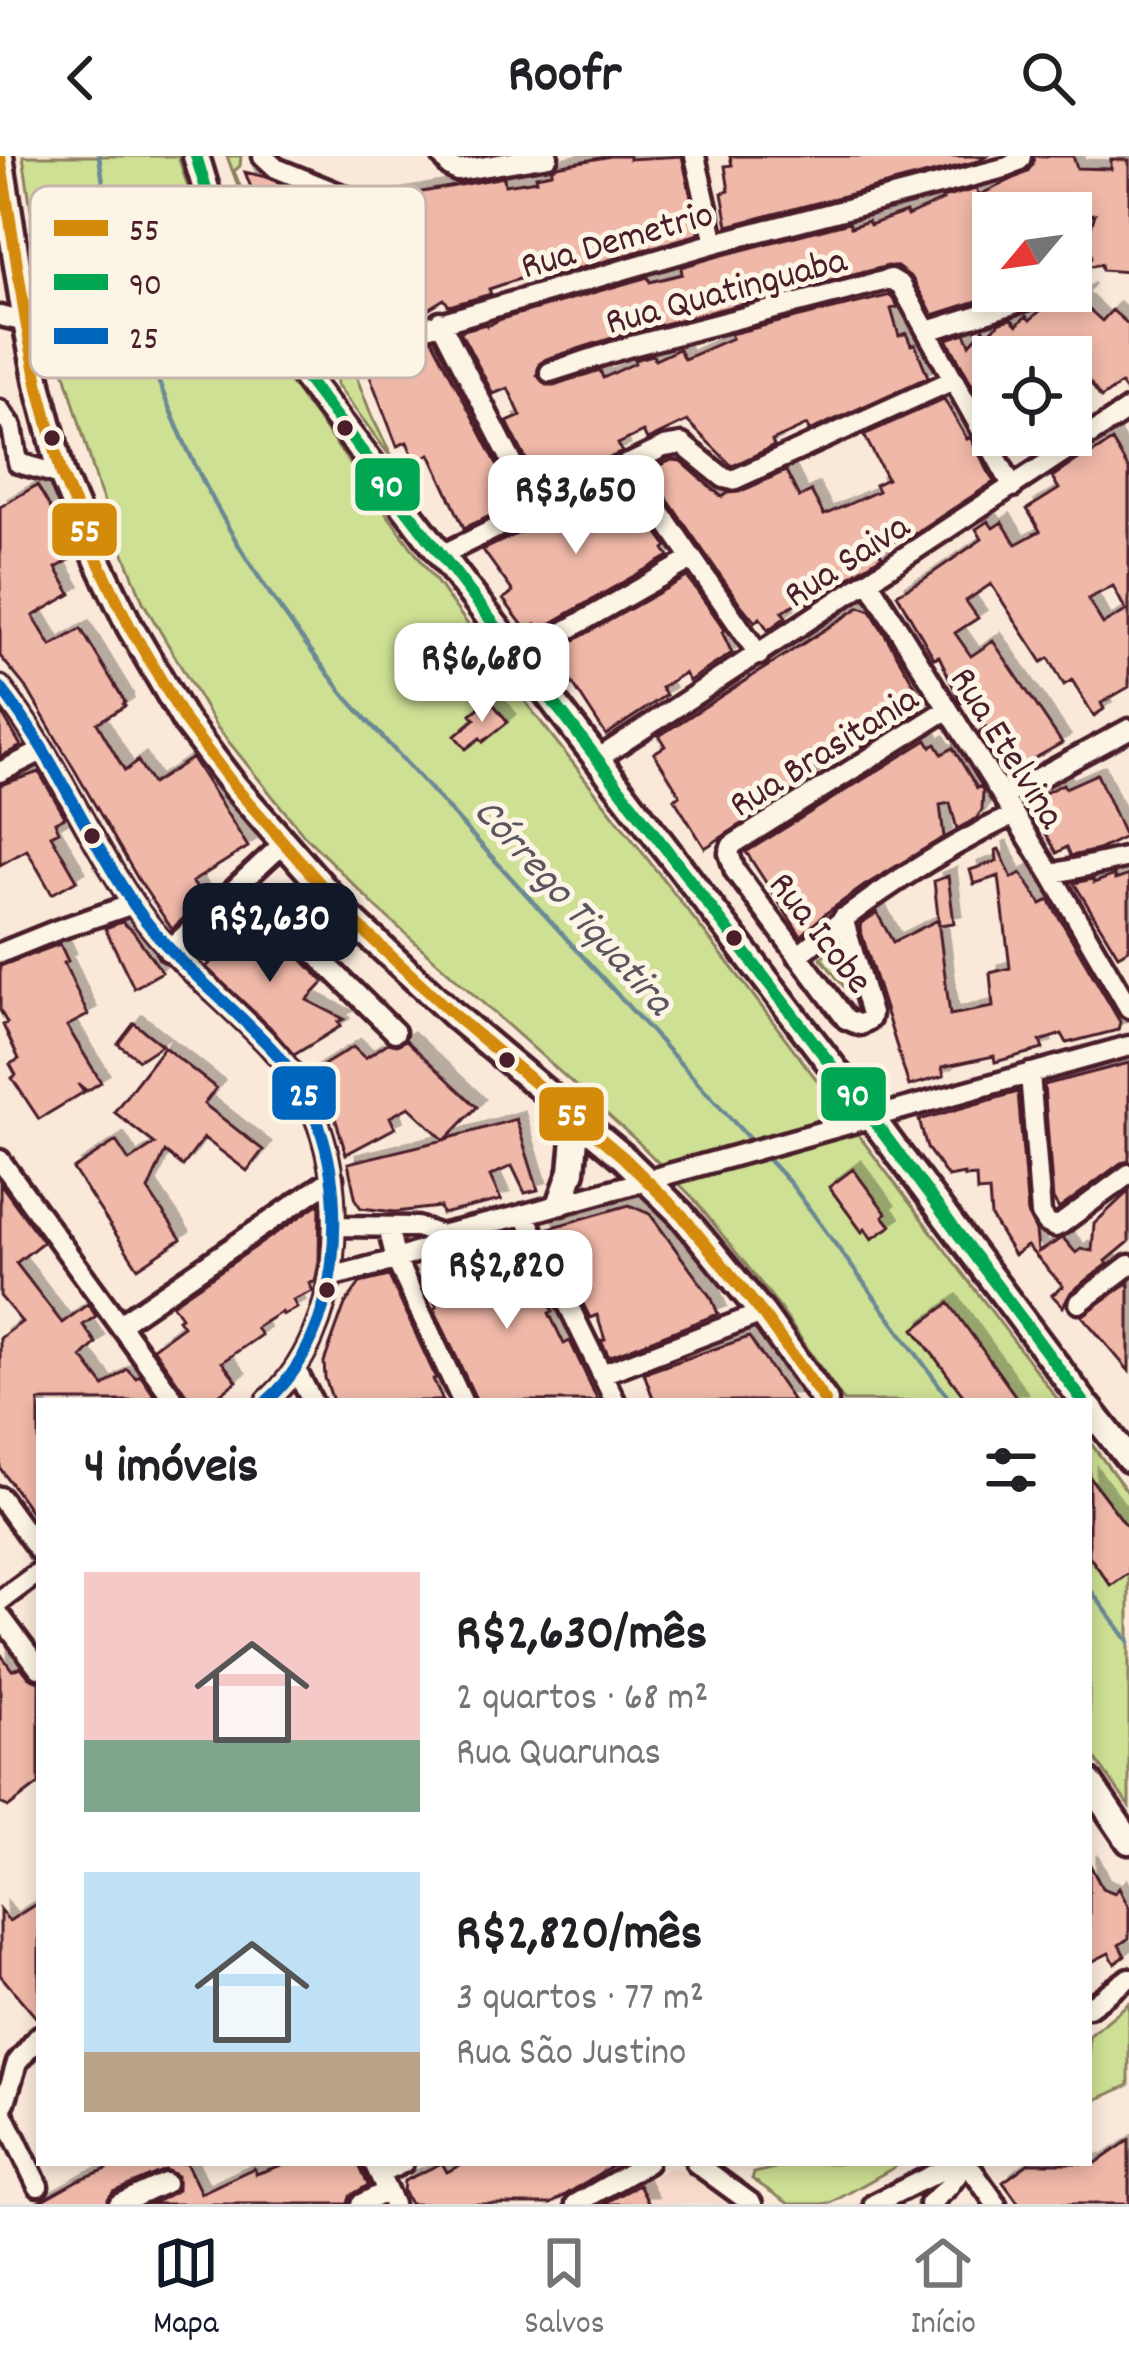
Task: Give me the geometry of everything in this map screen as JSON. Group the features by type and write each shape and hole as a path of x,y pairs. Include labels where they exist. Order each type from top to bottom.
{"main road":[{"path":"0,156 3,198 30,342"},
{"path":"196,156 205,186"},
{"path":"37,378 62,475 98,561 185,721 284,844 377,944 646,1178 681,1214 762,1313 823,1398"},
{"path":"306,378 872,1117 1081,1398"},
{"path":"562,1202 572,1171 577,1118"},
{"path":"1092,1412 1129,1459"},
{"path":"1092,1786 1129,1841"}],"street":[{"path":"263,156 276,168 320,186"},
{"path":"442,156 457,171 548,156"},
{"path":"695,156 715,243"},
{"name":"Rua Demetrio","path":"426,326 1008,166 1021,156"},
{"name":"Rua Quatinguaba","path":"550,373 628,347 886,279 897,280 1012,487"},
{"path":"928,332 990,312"},
{"path":"0,316 26,322"},
{"path":"440,322 536,509"},
{"path":"441,555 664,447 682,444 733,480 953,380"},
{"path":"18,463 16,437 4,413 39,388"},
{"path":"1124,412 1129,436"},
{"name":"Rua Saiva","path":"596,760 1124,412"},
{"path":"18,463 62,475"},
{"path":"0,477 18,463"},
{"path":"627,464 758,655"},
{"path":"555,637 692,560"},
{"name":"Rua Etelvina","path":"869,582 1129,1008"},
{"path":"0,687 44,750 133,904 168,951 274,1051 301,1086 322,1129 333,1178 336,1226 330,1277 308,1347 296,1370 270,1398"},
{"name":"Rua Brasitania","path":"732,845 948,709"},
{"path":"1003,797 1129,729"},
{"path":"0,772 44,750"},
{"path":"799,956 914,868 1013,815"},
{"path":"168,951 284,844"},
{"name":"Rua Icobe","path":"732,845 729,853 735,872 846,1018 860,1025 870,1019 868,1001 843,918"},
{"path":"1051,874 1129,856"},
{"path":"243,882 395,1032"},
{"path":"0,953 133,904"},
{"path":"330,1277 425,1249 440,1235 1129,1046"},
{"path":"1030,1073 1041,1214 1047,1223 1061,1224 1129,1174"},
{"path":"0,1160 174,1398"},
{"path":"120,1324 333,1178"},
{"path":"524,1214 614,1398"},
{"path":"336,1226 417,1227 440,1235"},
{"path":"388,1227 396,1260 461,1398"},
{"path":"1078,1303 1129,1265"},
{"path":"602,1374 762,1313"},
{"path":"296,1370 310,1398"},
{"path":"0,1498 36,1547"},
{"path":"0,1601 36,1574"},
{"path":"0,1616 36,1664"},
{"path":"1092,2005 1129,1978"},
{"path":"36,2040 4,2080 0,2109 30,2148 38,2186"},
{"path":"576,2204 642,2166"},
{"path":"700,2166 752,2204"},
{"path":"874,2204 956,2166"},
{"path":"929,2204 964,2166"},
{"path":"968,2166 996,2204"},
{"path":"119,2204 165,2182"},
{"path":"361,2204 383,2183"}],"shaded area":[{"path":"670,2168 688,2171 726,2204 603,2204"}],"green space":[{"path":"23,156 178,156 188,186 30,186 30,203"},
{"path":"227,156 241,156 234,171 238,186"},
{"path":"66,378 287,378 510,682 1057,1398 842,1398 774,1300 693,1198 637,1141 378,909 303,834 216,726 143,602 99,489"},
{"path":"337,378 357,378 396,464 337,385"},
{"path":"838,943 851,987 849,990 821,958"},
{"path":"1092,1445 1129,1494 1129,1806 1092,1754"},
{"path":"1129,2003 1129,2085 1092,2102 1092,2034"},
{"path":"784,2166 897,2166 829,2204 789,2204 752,2179 754,2173"}],"building":[{"path":"611,156 682,156 699,234 543,279 541,273 528,276 489,289 491,294 449,306 444,299 426,310 426,191 504,177 505,185 537,180 536,176 552,173 552,169"},
{"path":"730,156 987,156 728,226 722,193 729,191 725,166 732,165"},
{"path":"1034,156 1073,156 1077,168 1111,169 1111,160 1129,160 1129,272 1092,266 1092,192 985,192 1027,172"},
{"path":"245,172 288,186 250,186"},
{"path":"976,189 972,192 972,303 933,315 912,278 888,266 625,334 539,364 537,375 546,385 600,370 603,378 634,360 653,355 655,360 679,349 684,359 732,338 730,334 891,295 898,307 891,309 899,336 906,333 911,345 915,344 928,377 809,431 807,425 732,466 687,421 647,440 643,432 618,444 622,452 552,485 547,476 537,481 507,422 521,416 508,388 493,394 460,331 648,277 650,282 682,274 681,267 849,222 851,227 906,212 907,216 942,198"},
{"path":"1112,310 1129,325 1129,396 1121,384 1101,398 1092,385 1092,336 977,336 984,329 989,334 1000,322 1011,319 1017,325 1026,316 1030,320 1039,312 1092,312 1102,321"},
{"path":"965,333 972,385 947,339"},
{"path":"432,339 513,495 505,499 509,507 464,528 430,454 415,461 407,442 397,446 371,378 426,378 426,341"},
{"path":"944,399 972,441 972,456 980,456 994,482 905,540 903,536 878,550 882,556 808,604 804,598 782,612 786,617 768,630 741,605 651,476 661,465 681,461 722,497 786,471 799,497 811,491 824,515 878,491 875,485 887,479 864,435"},
{"path":"1112,441 1129,470 1129,687 1101,703 1104,709 1094,716 1072,680 1064,685 1049,658 1042,662 991,584 966,601 978,618 955,633 971,656 993,641 1062,743 1005,775 979,732 986,728 970,698 961,703 939,656 934,658 897,594 982,539 976,529 988,521 993,528 1002,522 1016,544 1040,531 1027,509 1059,489 1052,477","holes":["1113,586 1126,611 1103,624 1088,599"]},
{"path":"623,483 667,546 669,556 548,625 542,633 536,624 527,631 503,599 513,592 483,550"},
{"path":"37,485 78,555 56,568 71,594 33,616 51,646 81,629 125,702 97,723 125,771 138,761 152,784 192,758 248,847 192,882 205,898 172,929 28,690 0,656 0,507"},
{"path":"687,577 725,630 732,653 689,681 684,673 661,688 666,695 606,735 555,651"},
{"path":"860,607 871,611 917,689 910,694 919,712 808,773 812,779 705,848 674,799 680,795 654,753 665,746 659,736"},
{"path":"487,701 508,722 466,749 455,736"},
{"path":"0,710 21,746 0,757"},
{"path":"927,740 942,754 953,748 977,788 981,786 982,810 977,818 957,829 950,803 940,805 944,837 864,886 801,936 746,852"},
{"path":"39,772 65,817 55,822 59,831 51,835 77,880 52,894 27,850 0,865 0,785"},
{"path":"1097,774 1125,837 1098,850 1071,856 1067,847 1057,853 1031,808 1033,799"},
{"path":"999,849 1012,878 1021,873 1041,904 1049,900 1120,1022 1118,1030 1067,1043 1062,1034 1040,1041 1043,1049 995,1062 994,1056 942,1067 944,1076 909,1086 861,923 877,913 893,942 938,920 950,1015 993,1007 990,973 1010,968 999,876 974,884 970,870 997,861"},
{"path":"1114,875 1115,880 1129,875 1129,949 1118,955 1074,883 1093,879 1094,883"},
{"path":"948,876 954,923 939,925 934,881"},
{"path":"220,921 237,937 251,923 262,933 255,941 273,959 287,944 324,982 307,1000 344,1019 338,1022 341,1026 294,1055 206,967 212,961 195,944"},
{"path":"122,922 162,972 134,988 105,928"},
{"path":"60,944 88,1015 67,1026 101,1082 87,1091 78,1084 84,1092 39,1119 12,1078 16,1075 10,1064 19,1059 3,1025 7,1023 0,1010 0,966"},
{"path":"134,1023 162,1045 139,1060 118,1044"},
{"path":"406,1040 477,1107 446,1139 516,1119 538,1190 525,1193 512,1166 490,1176 501,1200 442,1214 440,1207 395,1212 361,1208 348,1163 444,1140 409,1107 390,1117 395,1128 346,1154 334,1114 309,1074 353,1047 365,1058 388,1043"},
{"path":"164,1047 216,1088 204,1104 263,1150 247,1171 204,1138 183,1166 165,1152 148,1190 181,1239 138,1268 73,1169 116,1141 129,1161 155,1144 114,1112"},
{"path":"1129,1063 1129,1161 1059,1209 1053,1199 1044,1085"},
{"path":"1018,1092 1028,1215 1038,1252 1063,1238 1076,1253 1092,1251 1094,1224 1129,1191 1129,1242 1071,1292 1063,1307 1052,1295 1063,1286 1027,1246 1014,1255 991,1217 989,1191 977,1192 976,1176 948,1177 927,1148 919,1120"},
{"path":"853,1169 891,1226 872,1239 829,1187"},
{"path":"0,1183 43,1242 16,1263 62,1323 88,1304 96,1316 83,1325 96,1343 82,1357 104,1386 127,1369 136,1378 140,1375 156,1398 36,1398 36,1519 0,1468 0,1338 22,1322 0,1296"},
{"path":"320,1203 319,1262 315,1282 309,1283 313,1291 293,1300 297,1308 256,1328 261,1335 222,1362 237,1381 215,1398 189,1398 153,1348 183,1326 172,1304"},
{"path":"629,1205 650,1214 718,1314 609,1357 597,1315 590,1318 546,1229"},
{"path":"521,1242 564,1344 570,1341 597,1398 476,1398 426,1285 477,1257"},
{"path":"389,1276 442,1398 332,1398 324,1362 345,1304 360,1283"},
{"path":"1129,1282 1129,1371 1082,1316"},
{"path":"949,1303 1017,1398 965,1398 914,1329"},
{"path":"749,1337 791,1398 653,1398 644,1373"},
{"path":"1092,1480 1129,1529 1129,1573 1111,1586 1092,1560"},
{"path":"0,1653 12,1670 21,1667 36,1680 36,1786 9,1807 0,1803"},
{"path":"1092,1869 1102,1888 1115,1893 1119,1888 1129,1908 1129,1938 1119,1945 1125,1956 1115,1964 1109,1953 1092,1962"},
{"path":"36,1904 36,2017 0,1975 0,1910 9,1921"},
{"path":"1129,2140 1129,2204 1019,2204 1003,2182 1025,2166 1096,2163"},
{"path":"188,2166 201,2193 254,2168 256,2174 279,2166 359,2166 368,2185 350,2196 348,2204 152,2204 177,2190 177,2176 165,2170 113,2192 106,2204 35,2204 107,2169"},
{"path":"436,2166 444,2166 447,2172 458,2166 611,2166 551,2204 410,2204 404,2181"},
{"path":"639,2185 649,2204 603,2204 605,2203"}],"waterway":[{"name":"Córrego Tiquatira","path":"99,156 104,186"},
{"name":"Córrego Tiquatira","path":"157,378 193,461 256,573 346,697 753,1143"},
{"name":"Córrego Tiquatira","path":"765,1156 791,1184 949,1398"},
{"name":"Córrego Tiquatira","path":"1092,1592 1129,1642"}],"transit line":[{"name":"55","path":"0,156 30,342"},
{"name":"90","path":"196,156 205,186"},
{"name":"55","path":"37,378 62,475 98,561 185,721 235,787 350,918 455,1016 623,1157 681,1214 762,1313 823,1398"},
{"name":"90","path":"306,378 1081,1398"},
{"name":"25","path":"0,687 37,739 149,926 273,1050 307,1097 318,1123 334,1206 329,1282 303,1356 270,1398"}]}
